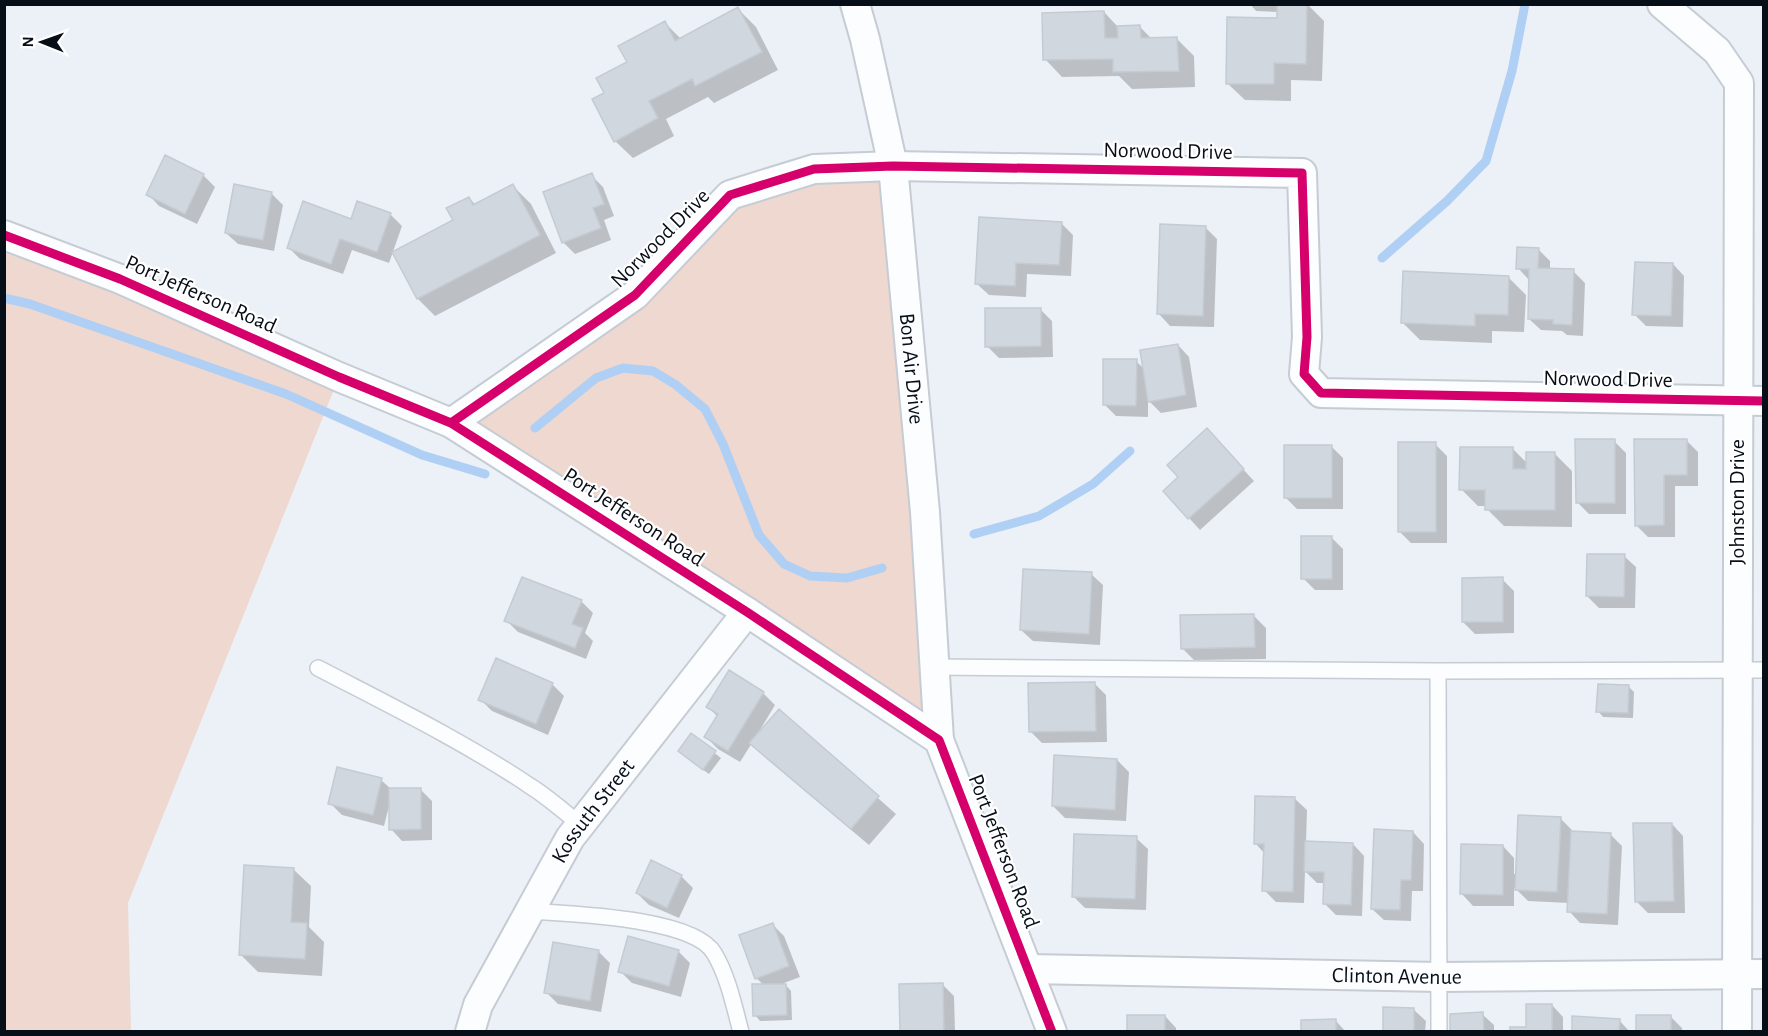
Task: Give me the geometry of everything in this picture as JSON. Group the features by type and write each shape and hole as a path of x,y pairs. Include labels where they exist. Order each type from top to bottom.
{"street":[{"name":"Bon Air Drive","path":"855,4 893,166 925,512 939,740"},
{"name":"Johnston Drive","path":"1662,4 1717,51 1739,83 1751,401 1750,975 1737,1032"},
{"name":"Norwood Drive","path":"451,423 635,295 730,195 814,169 893,166 1302,173 1307,337 1304,374 1321,393 1751,401"},
{"name":"Port Jefferson Road","path":"4,235 120,279 339,377 451,423 747,612 939,740 1052,1032"},
{"name":"Kossuth Street","path":"470,1032 478,1005 570,838 747,612"},
{"name":"Clinton Avenue","path":"1029,969 1440,977 1750,975"}],"lane":[{"path":"933,667 1438,671 1750,670"},
{"path":"318,668 480,755 531,786 581,825"},
{"path":"1438,671 1439,1032"},
{"path":"528,911 605,916 645,922 675,929 696,938 713,951 728,987 741,1032"}],"shaded area":[{"path":"893,166 939,740 451,423 522,375 730,195"},
{"path":"4,235 339,377 128,903 131,1031 5,1031"}],"building":[{"path":"1277,4 1307,4 1306,64 1274,63 1274,84 1226,84 1227,17 1277,18"},
{"path":"738,7 762,52 695,86 692,79 649,101 658,118 614,142 592,99 604,93 596,78 627,62 618,46 665,21 675,41"},
{"path":"1104,11 1105,38 1118,38 1117,26 1140,25 1141,38 1177,37 1179,71 1113,72 1113,59 1043,60 1042,13"},
{"path":"165,155 204,174 185,214 146,195"},
{"path":"592,173 604,204 593,208 601,228 562,243 543,192"},
{"path":"234,184 272,192 263,240 225,233"},
{"path":"513,184 540,235 417,299 392,252 453,220 446,208 469,197 473,205"},
{"path":"303,201 351,219 357,201 391,213 377,252 340,239 331,264 287,248"},
{"path":"979,217 1062,222 1059,265 1016,263 1015,286 975,284"},
{"path":"1160,224 1206,226 1203,316 1157,314"},
{"path":"1517,247 1539,248 1538,268 1574,269 1572,325 1553,324 1553,320 1528,319 1529,269 1516,269"},
{"path":"1635,262 1673,263 1671,316 1632,315"},
{"path":"1403,271 1509,276 1508,315 1475,314 1475,326 1401,323"},
{"path":"985,308 1041,308 1041,346 985,347"},
{"path":"1178,344 1186,395 1148,402 1140,350"},
{"path":"1103,359 1137,359 1136,406 1103,405"},
{"path":"1207,428 1244,469 1188,519 1163,491 1178,477 1167,465"},
{"path":"1575,439 1615,439 1615,503 1576,503"},
{"path":"1634,439 1687,439 1687,475 1664,475 1664,525 1635,526"},
{"path":"1398,442 1436,442 1436,532 1398,532"},
{"path":"1284,445 1332,445 1332,498 1284,498"},
{"path":"1460,447 1513,447 1513,469 1526,469 1526,452 1555,452 1555,510 1485,510 1485,490 1459,490"},
{"path":"1301,536 1332,536 1332,579 1301,579"},
{"path":"1587,554 1625,554 1624,597 1586,596"},
{"path":"1023,569 1092,572 1089,634 1020,630"},
{"path":"522,577 582,600 572,624 583,628 575,648 504,621"},
{"path":"1503,577 1503,622 1462,622 1462,578"},
{"path":"1254,614 1255,647 1181,649 1180,615"},
{"path":"496,658 553,683 536,724 478,700"},
{"path":"729,670 764,692 728,751 704,737 718,714 706,707"},
{"path":"1095,682 1096,731 1029,732 1028,683"},
{"path":"1598,684 1629,685 1628,713 1596,712"},
{"path":"779,709 879,796 851,829 749,743"},
{"path":"691,733 716,751 703,770 678,751"},
{"path":"1054,755 1117,759 1115,810 1052,806"},
{"path":"337,767 382,778 373,815 328,804"},
{"path":"389,788 421,788 421,829 389,830"},
{"path":"1255,796 1295,797 1293,892 1262,891 1264,844 1254,844"},
{"path":"1518,815 1561,817 1557,892 1515,890"},
{"path":"1633,823 1672,823 1674,901 1635,902"},
{"path":"1374,829 1413,831 1411,880 1401,880 1400,910 1371,909"},
{"path":"1571,831 1611,833 1607,914 1567,912"},
{"path":"1074,834 1137,836 1135,899 1072,897"},
{"path":"1305,841 1353,843 1351,905 1323,904 1324,872 1304,872"},
{"path":"1461,844 1503,845 1503,895 1460,894"},
{"path":"651,860 682,875 667,908 636,893"},
{"path":"244,865 294,868 291,922 307,923 305,959 239,955"},
{"path":"773,923 789,966 755,979 739,935"},
{"path":"628,936 679,950 669,986 618,972"},
{"path":"553,942 599,950 590,1001 544,993"},
{"path":"943,983 944,1032 900,1032 899,984"},
{"path":"752,984 786,984 787,1015 753,1016"},
{"path":"1526,1004 1552,1004 1552,1032 1510,1032 1510,1027 1526,1027"},
{"path":"1383,1007 1414,1008 1414,1032 1369,1032 1383,1031"},
{"path":"1483,1012 1484,1032 1450,1032 1450,1014"},
{"path":"1127,1015 1165,1015 1165,1032 1127,1032"},
{"path":"1636,1015 1671,1015 1671,1032 1636,1032"},
{"path":"1572,1016 1620,1019 1619,1032 1572,1032"},
{"path":"1336,1019 1336,1032 1301,1032 1301,1020"}],"waterway":[{"path":"1382,258 1447,201 1486,161 1512,71 1525,4"},
{"path":"4,298 30,304 286,394 422,455 485,474"},
{"path":"535,428 596,378 623,368 653,371 676,385 705,409 723,444 759,535 784,564 810,576 847,578 882,568"},
{"path":"974,534 1039,516 1093,484 1130,451"}],"cycle path":[{"path":"451,423 635,295 730,195 814,169 893,166 1302,173 1307,337 1304,374 1321,393 1764,401"},
{"path":"4,235 120,279 339,377 451,423 747,612 939,740 1052,1032"}]}
